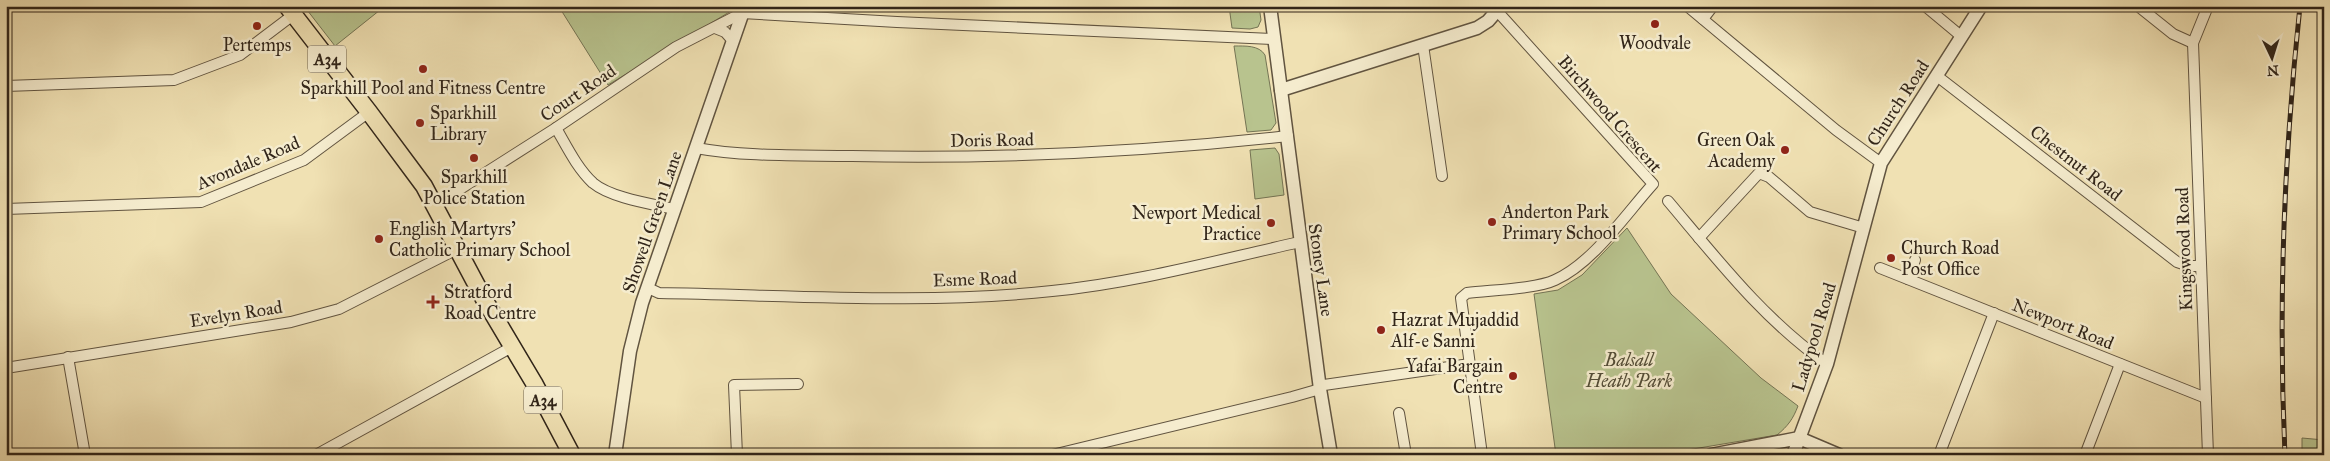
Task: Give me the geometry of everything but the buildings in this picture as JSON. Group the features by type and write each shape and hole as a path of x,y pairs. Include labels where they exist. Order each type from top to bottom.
{"highway":[{"name":"A34","path":"290,10 414,171 435,205 457,249 534,383 571,455"}],"street":[{"name":"Stoney Lane","path":"1270,6 1300,242 1331,455"},
{"path":"1687,6 1836,130 1881,163"},
{"path":"1704,20 1714,6"},
{"path":"1925,6 1962,36"},
{"name":"Church Road","path":"1864,228 1881,163 1981,6"},
{"path":"2138,6 2172,34 2193,43 2208,6"},
{"path":"1281,90 1477,28 1488,21 1496,8"},
{"name":"Birchwood Crescent","path":"1470,364 1460,303 1464,295 1545,284 1575,268 1591,254 1653,184 1496,8"},
{"path":"6,86 174,80 240,56 290,10"},
{"path":"744,10 906,23 1273,39"},
{"name":"Court Road","path":"435,205 556,128 676,47 715,28 744,10"},
{"name":"Showell Green Lane","path":"615,455 630,351 648,288 744,10"},
{"path":"715,28 725,32 733,41"},
{"name":"Kingswood Road","path":"2193,43 2208,455"},
{"path":"1423,46 1442,176"},
{"name":"Chestnut Road","path":"1937,76 2177,262 2189,266 2200,266"},
{"name":"Avondale Road","path":"6,208 201,202 304,160 369,112"},
{"path":"556,128 580,169 595,184 617,194 674,209"},
{"name":"Doris Road","path":"696,148 716,152 832,155 1013,156 1109,151 1288,136"},
{"path":"1699,238 1759,173 1769,177 1810,212 1864,228"},
{"path":"1668,201 1766,314 1795,340 1827,364"},
{"name":"Ladypool Road","path":"1793,455 1827,364 1864,228"},
{"name":"Esme Road","path":"648,288 659,292 788,296 998,296 1108,284 1300,242"},
{"name":"Evelyn Road","path":"6,368 291,322 339,309 457,249"},
{"path":"1908,279 1915,260"},
{"name":"Newport Road","path":"1880,268 2206,398"},
{"path":"1939,455 1994,313"},
{"path":"316,455 512,347"},
{"path":"68,357 85,455"},
{"path":"1052,455 1128,438 1320,389 1324,385 1470,364 1482,455"},
{"path":"2086,455 2120,364"},
{"path":"736,455 734,385 798,384"},
{"path":"1399,412 1406,455"},
{"path":"1711,455 1799,438 1839,455"}],"green space":[{"path":"304,6 385,6 335,46"},
{"path":"539,6 731,6 736,8 608,85 561,10 544,11"},
{"path":"1229,6 1259,6 1261,20 1258,27 1250,29 1232,28"},
{"path":"1234,46 1247,46 1259,49 1265,55 1276,123 1271,130 1247,132"},
{"path":"1275,148 1279,154 1284,195 1255,199 1250,150"},
{"name":"Balsall Heath Park","path":"1627,228 1671,294 1761,378 1798,406 1790,422 1777,435 1657,455 1556,455 1534,294 1558,290 1582,275"},
{"path":"2302,438 2324,440 2324,455 2302,455"}],"railway":[{"path":"2285,455 2282,287 2286,174 2300,6"}],"place":[{"name":"Woodvale","path":"1655,24"},
{"name":"Pertemps","path":"257,26"},
{"name":"Sparkhill Pool and Fitness Centre","path":"423,69"},
{"name":"Sparkhill Library","path":"420,123"},
{"name":"Green Oak Academy","path":"1785,150"},
{"name":"Sparkhill Police Station","path":"474,158"},
{"name":"Anderton Park Primary School","path":"1492,222"},
{"name":"Newport Medical Practice","path":"1271,223"},
{"name":"English Martyrs' Catholic Primary School","path":"379,239"},
{"name":"Church Road Post Office","path":"1891,258"},
{"name":"Stratford Road Centre","path":"433,302"},
{"name":"Hazrat Mujaddid Alf-e Sanni","path":"1381,330"},
{"name":"Yafai Bargain Centre","path":"1513,376"}]}
